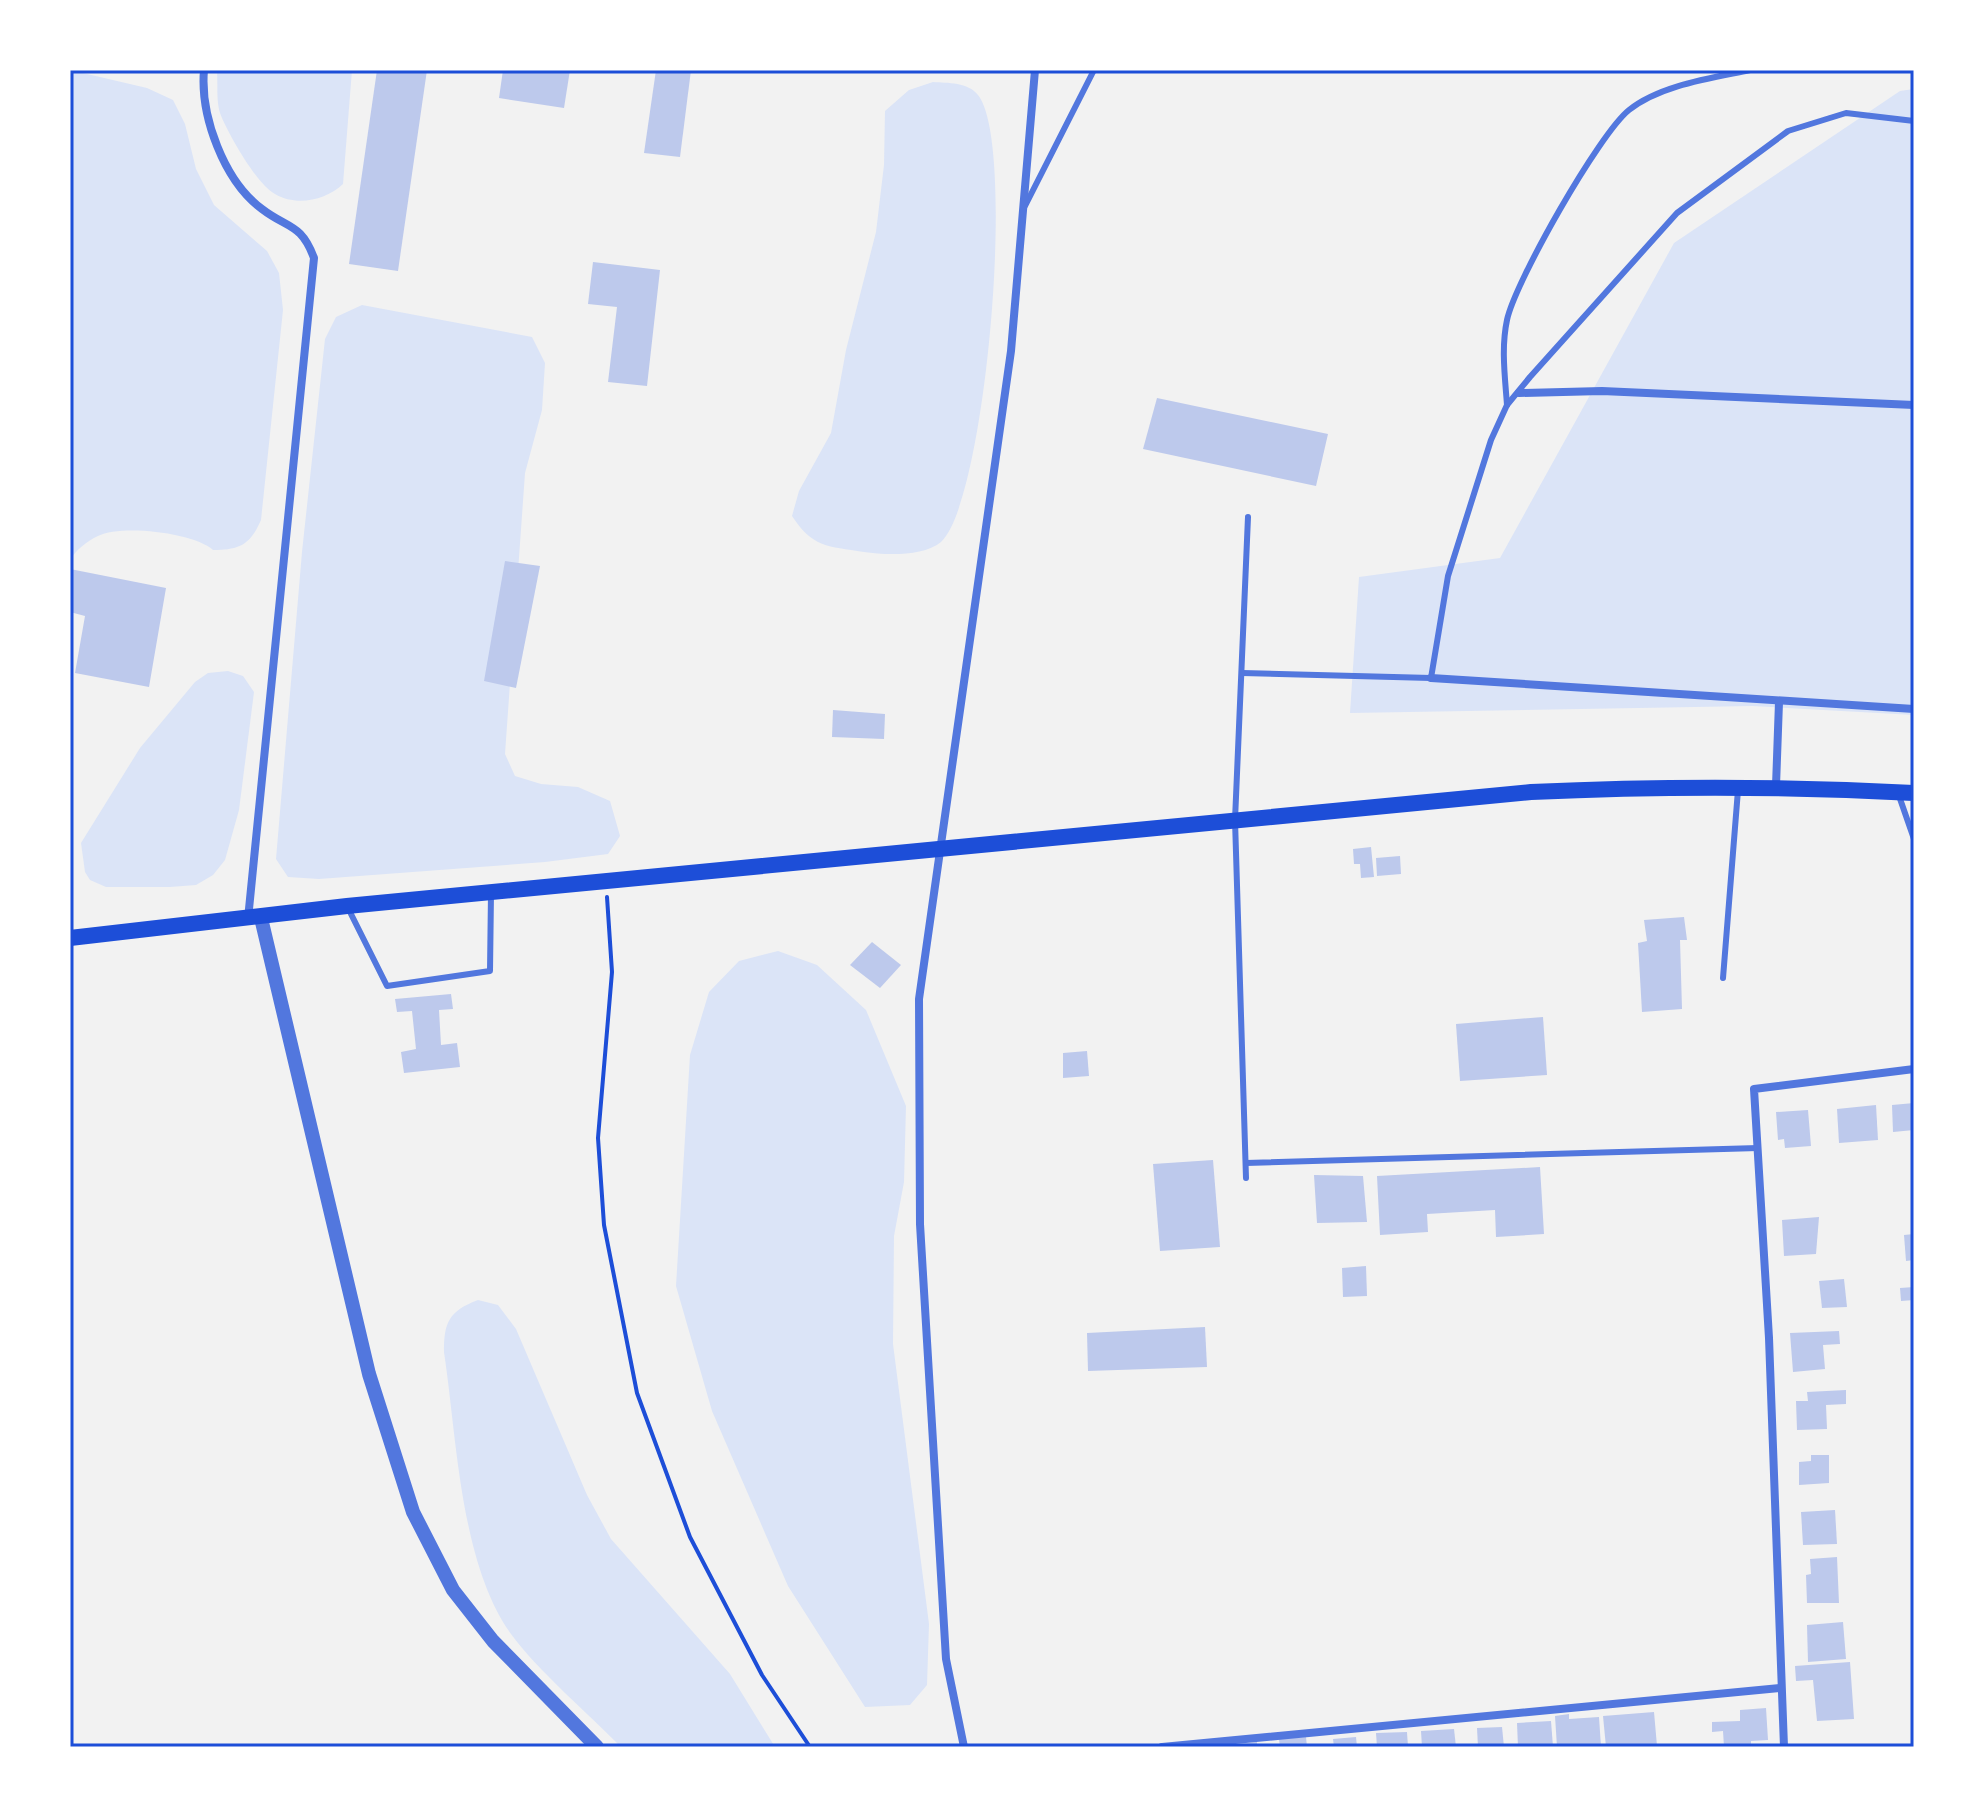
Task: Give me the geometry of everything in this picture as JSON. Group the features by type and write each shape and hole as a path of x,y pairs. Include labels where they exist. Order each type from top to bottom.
{"main road":[{"path":"70,938 347,906 938,852 1531,792 1739,786 1906,792"}],"street":[{"path":"204,70 202,90 210,125 234,177 261,209 306,236 314,258 254,918 369,1374 413,1512 461,1600 493,1641 597,1747"},
{"path":"964,1747 946,1659 920,1224 919,999 1011,351 1035,70"},
{"path":"1519,393 1602,391 1914,405"},
{"path":"1431,678 1914,709"},
{"path":"1776,786 1779,702"},
{"path":"1784,1747 1769,1338 1754,1089 1914,1069"},
{"path":"1162,1747 1780,1688"}],"lane":[{"path":"1023,210 1094,70"},
{"path":"1507,405 1503,346 1507,317 1532,262 1598,144 1629,109 1674,89 1750,70"},
{"path":"1242,673 1431,678 1448,576 1491,440 1507,405 1677,213 1788,131 1846,113 1914,121"},
{"path":"1246,1178 1235,820 1248,517"},
{"path":"1723,978 1739,786"},
{"path":"1906,792 1914,839"},
{"path":"347,906 387,986 490,971 491,893"},
{"path":"1246,1163 1758,1148"}],"path":[{"path":"606,883 612,972 598,1138 604,1225 637,1393 690,1537 762,1675 810,1747"}],"shaded area":[{"path":"70,70 147,88 173,100 185,124 196,169 214,205 267,251 279,273 283,310 261,520 253,535 237,547 213,550 191,539 158,532 109,532 86,543 70,560"},
{"path":"217,70 352,70 343,184 320,198 302,201 284,198 268,189 243,157 220,113"},
{"path":"933,82 963,85 978,95 989,127 995,180 991,322 983,395 971,462 957,513 941,542 933,547 914,553 893,554 830,546 814,540 792,516 799,491 831,433 846,350 876,232 884,165 885,111 909,90"},
{"path":"1914,89 1914,715 1752,706 1350,713 1359,577 1500,558 1674,243 1900,91"},
{"path":"362,305 532,337 545,363 542,410 525,473 505,754 515,776 541,784 578,787 610,801 620,836 608,854 545,862 319,879 288,877 276,859 302,552 325,339 336,317"},
{"path":"228,671 243,676 254,692 239,810 225,860 213,875 196,885 106,887 90,880 85,872 81,843 140,748 195,682 208,673"},
{"path":"778,951 817,965 866,1010 906,1106 904,1182 894,1236 893,1344 929,1624 927,1685 910,1705 865,1707 788,1586 712,1411 676,1286 690,1055 709,992 739,961"},
{"path":"478,1300 498,1305 516,1329 587,1495 611,1539 730,1674 775,1747 621,1747 549,1677 511,1634 494,1605 471,1536 457,1460 444,1352 445,1333 450,1319 454,1313"}],"building":[{"path":"377,70 427,70 398,271 349,264"},
{"path":"503,70 570,70 564,108 499,98"},
{"path":"656,70 691,70 680,157 644,153"},
{"path":"593,262 660,270 647,386 608,382 617,307 588,304"},
{"path":"1157,398 1328,434 1316,486 1143,449"},
{"path":"505,561 540,566 516,688 484,681"},
{"path":"70,569 166,588 149,687 75,673 85,616 70,612"},
{"path":"833,710 885,714 884,739 832,737"},
{"path":"1371,847 1374,877 1361,878 1360,864 1354,864 1353,849"},
{"path":"1400,856 1401,874 1377,876 1376,858"},
{"path":"1684,917 1687,940 1680,940 1682,1009 1642,1012 1638,943 1647,941 1644,920"},
{"path":"872,942 901,965 880,988 850,965"},
{"path":"451,994 453,1009 439,1010 441,1045 457,1043 460,1067 404,1073 401,1052 416,1049 412,1011 397,1012 395,999"},
{"path":"1543,1017 1547,1075 1460,1081 1456,1024"},
{"path":"1087,1051 1089,1076 1063,1078 1063,1053"},
{"path":"1914,1103 1914,1130 1893,1132 1892,1105"},
{"path":"1876,1105 1878,1140 1839,1143 1837,1109"},
{"path":"1808,1110 1811,1146 1785,1148 1784,1139 1778,1140 1776,1112"},
{"path":"1213,1160 1220,1247 1160,1251 1153,1164"},
{"path":"1540,1167 1544,1234 1496,1237 1495,1210 1427,1214 1428,1232 1380,1235 1377,1176"},
{"path":"1314,1175 1363,1176 1367,1222 1317,1223"},
{"path":"1819,1217 1816,1254 1784,1256 1782,1220"},
{"path":"1914,1234 1914,1260 1906,1261 1904,1235"},
{"path":"1366,1266 1367,1296 1343,1297 1342,1268"},
{"path":"1844,1279 1847,1307 1822,1308 1819,1281"},
{"path":"1914,1287 1914,1300 1901,1301 1900,1288"},
{"path":"1205,1327 1207,1367 1088,1371 1087,1333"},
{"path":"1839,1331 1840,1344 1823,1345 1825,1369 1793,1372 1790,1333"},
{"path":"1846,1390 1846,1404 1826,1405 1827,1429 1797,1430 1796,1401 1808,1401 1807,1392"},
{"path":"1811,1455 1829,1455 1829,1483 1799,1485 1799,1462 1811,1461"},
{"path":"1835,1510 1837,1544 1803,1545 1801,1512"},
{"path":"1837,1557 1839,1603 1807,1603 1806,1575 1811,1574 1810,1559"},
{"path":"1843,1622 1846,1659 1808,1662 1807,1625"},
{"path":"1850,1662 1854,1719 1817,1721 1813,1680 1796,1681 1795,1666"},
{"path":"1766,1708 1768,1740 1751,1741 1751,1747 1724,1747 1723,1731 1712,1732 1712,1722 1740,1721 1740,1710"},
{"path":"1654,1712 1657,1746 1606,1747 1603,1716"},
{"path":"1569,1714 1569,1719 1599,1717 1601,1747 1557,1747 1555,1716"},
{"path":"1551,1721 1553,1747 1518,1747 1517,1723"},
{"path":"1502,1727 1504,1747 1478,1747 1477,1728"},
{"path":"1454,1729 1456,1747 1422,1747 1421,1731"},
{"path":"1407,1732 1408,1747 1377,1747 1376,1733"},
{"path":"1306,1737 1307,1747 1280,1747 1279,1739"},
{"path":"1356,1737 1357,1747 1334,1747 1333,1739"},
{"path":"1257,1742 1257,1747 1227,1745"}]}
